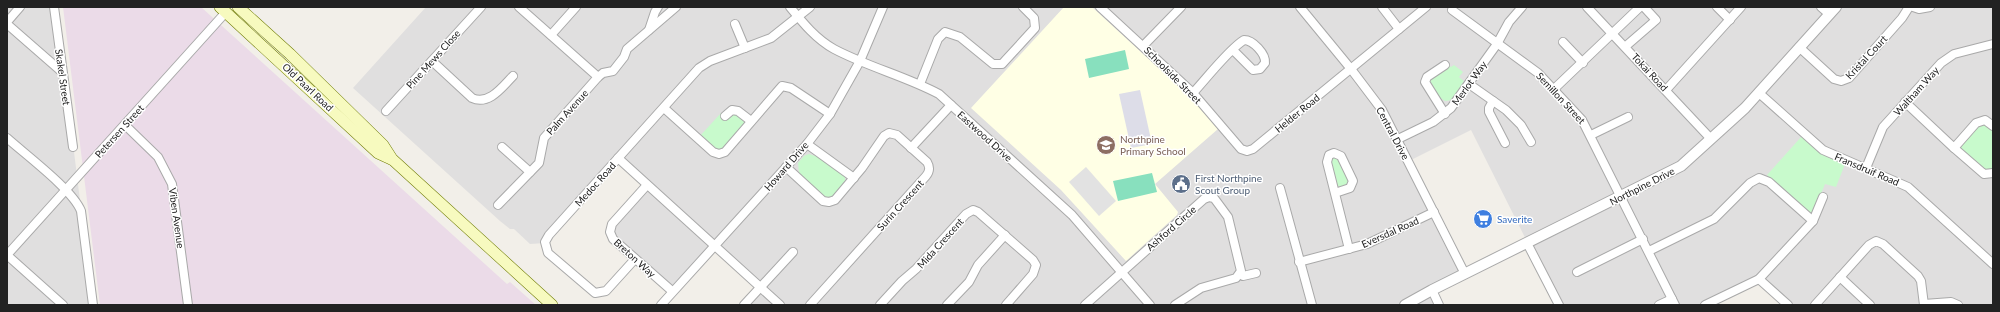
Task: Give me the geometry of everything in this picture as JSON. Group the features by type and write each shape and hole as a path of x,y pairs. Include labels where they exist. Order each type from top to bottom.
{"main road":[{"name":"Old Paarl Road","path":"238,7 290,54 383,145 392,159 552,305"},
{"name":"Old Paarl Road","path":"225,9 378,153 392,159"}],"street":[{"path":"20,7 7,23 62,72"},
{"name":"Skakel Street","path":"54,7 73,147"},
{"name":"Pine Mews Close","path":"386,111 481,7"},
{"path":"519,7 598,77"},
{"path":"551,35 576,7"},
{"path":"649,30 658,7"},
{"name":"Eastwood Drive","path":"790,7 820,39 834,49 860,61 920,84 939,94 1067,210 1150,305"},
{"name":"Medoc Road","path":"635,259 606,291 597,294 591,291 548,253 545,248 547,237 704,65 771,38 810,7"},
{"name":"Howard Drive","path":"661,305 672,291 715,246 807,144 830,114 860,61 883,7"},
{"path":"920,84 938,39 943,33 951,32 960,37 991,63 997,65 1002,64 1034,30 1036,23 1034,18 1023,7"},
{"name":"Schoolside Street","path":"1100,7 1193,93 1241,149"},
{"path":"1143,46 1181,7"},
{"name":"Central Drive","path":"1300,7 1351,69 1382,110 1465,274"},
{"path":"1382,7 1399,30"},
{"name":"Helder Road","path":"1241,149 1247,151 1253,149 1426,7"},
{"name":"Merlot Way","path":"1398,139 1445,114 1469,84 1497,44 1509,22 1522,7"},
{"name":"Tokai Road","path":"1587,7 1614,33 1711,139"},
{"path":"1554,89 1640,7"},
{"path":"1626,46 1656,20 1644,7"},
{"path":"1717,7 1730,20"},
{"path":"1666,90 1742,7"},
{"path":"1821,7 1833,11"},
{"name":"Kristal Court","path":"1800,47 1834,79 1844,81 1849,78 1902,18 1909,7"},
{"path":"1913,7 1919,9 1930,7"},
{"name":"Petersen Street","path":"7,255 125,125 225,9"},
{"name":"Palm Avenue","path":"498,205 540,162 544,138 598,77 603,73 613,71 624,57 627,49 671,9"},
{"name":"Semillon Street","path":"1452,10 1536,71 1582,120 1591,135 1674,302"},
{"name":"Northpine Drive","path":"1405,305 1432,290 1675,170 1711,139 1758,92 1833,11"},
{"path":"735,24 745,48"},
{"path":"1563,42 1583,63"},
{"name":"Waltham Way","path":"1866,168 1883,127 1948,57 1993,44"},
{"path":"1193,93 1233,50"},
{"path":"432,61 472,98 479,100 493,96 513,76"},
{"path":"1444,64 1427,77 1425,82 1445,114"},
{"path":"1469,84 1493,101 1521,125 1531,142"},
{"path":"664,108 716,154 725,152 778,89 784,86 791,88 830,114"},
{"name":"Fransdruif Road","path":"1758,92 1823,150 1896,180 1914,192 1993,264"},
{"path":"1493,101 1489,108 1489,112 1505,143"},
{"path":"1905,102 1984,174 1993,173"},
{"path":"912,148 951,105"},
{"path":"725,116 732,110 736,110 751,121"},
{"path":"1591,135 1628,117"},
{"path":"1954,148 1978,121 1985,120 1993,126"},
{"name":"Viben Avenue","path":"125,125 158,157 172,184 175,193 188,305"},
{"name":"Surin Crescent","path":"810,305 928,174 928,164 897,135 892,133 886,134 854,178"},
{"path":"7,138 66,190 78,204 81,211 93,305"},
{"path":"786,167 826,202 835,200 854,178 807,144"},
{"path":"502,147 530,172"},
{"path":"1335,193 1350,188 1353,181 1341,156 1334,153 1329,155 1327,159 1335,193 1349,249"},
{"path":"618,158 780,305"},
{"path":"1649,251 1714,219 1750,183 1759,178 1769,182 1813,221"},
{"name":"Breton Way","path":"647,185 612,224 610,230 613,239 672,291"},
{"path":"1280,188 1312,305"},
{"name":"Ashford Circle","path":"1121,272 1209,197 1216,200 1228,217 1241,265 1240,274"},
{"path":"1705,305 1759,279 1813,221 1823,197"},
{"name":"Mida Crescent","path":"880,305 902,281 916,269 968,212 973,210 978,212 1033,260 1036,268 1033,274 1006,305"},
{"name":"Eversdal Road","path":"1299,262 1349,249 1375,240 1434,212"},
{"path":"947,305 969,282 978,264 1004,235"},
{"path":"1577,272 1643,239"},
{"path":"1815,305 1871,243 1879,242 1918,276 1921,281 1924,304 1951,302 1958,305"},
{"path":"1527,243 1559,305"},
{"path":"744,305 793,252"},
{"path":"7,255 63,305"},
{"path":"1085,305 1121,272"},
{"path":"1174,305 1201,288 1233,279 1240,274 1243,276 1256,273"},
{"path":"1840,277 1870,305"},
{"path":"1759,279 1788,305"},
{"path":"1432,290 1439,305"},
{"path":"1659,305 1674,302"}],"shaded area":[{"path":"7,7 56,7 93,305 7,305"},
{"path":"63,7 201,7 507,284 510,282 536,305 100,305"},
{"path":"426,7 1993,7 1993,305 1788,305 1759,279 1706,305 1674,305 1672,300 1661,305 1559,305 1471,130 1409,161 1465,274 1433,291 1440,305 744,305 759,287 715,247 673,291 611,232 647,185 619,160 545,243 530,244 514,229 510,229 500,221 353,88"},
{"name":"Northpine Primary School","path":"1064,7 1092,7 1189,96 1218,129 1155,184 1178,212 1177,215 1126,261 1061,190 971,108"},
{"path":"1140,90 1152,144 1131,148 1119,94"},
{"path":"1086,167 1116,201 1099,216 1069,182"}],"green space":[{"path":"1125,50 1129,69 1089,78 1085,59"},
{"path":"1454,65 1463,72 1459,77 1464,81 1452,100 1445,101 1439,97 1429,81 1450,66 1451,67"},
{"path":"721,113 726,118 730,114 736,113 745,123 724,149 719,151 699,137"},
{"path":"1980,124 1987,125 1993,130 1993,170 1985,171 1961,148"},
{"path":"1802,136 1823,155 1845,164 1836,187 1825,184 1814,211 1811,213 1807,212 1767,175"},
{"path":"809,154 816,155 845,177 845,183 833,197 826,199 799,173 798,163 804,156"},
{"path":"1337,156 1349,181 1347,186 1340,188 1335,182 1330,158"},
{"path":"1152,173 1157,192 1118,201 1113,181"}],"place":[{"name":"Northpine Primary School","path":"1106,145"},
{"name":"First Northpine Scout Group","path":"1181,184"},
{"name":"Saverite","path":"1483,219"}]}
